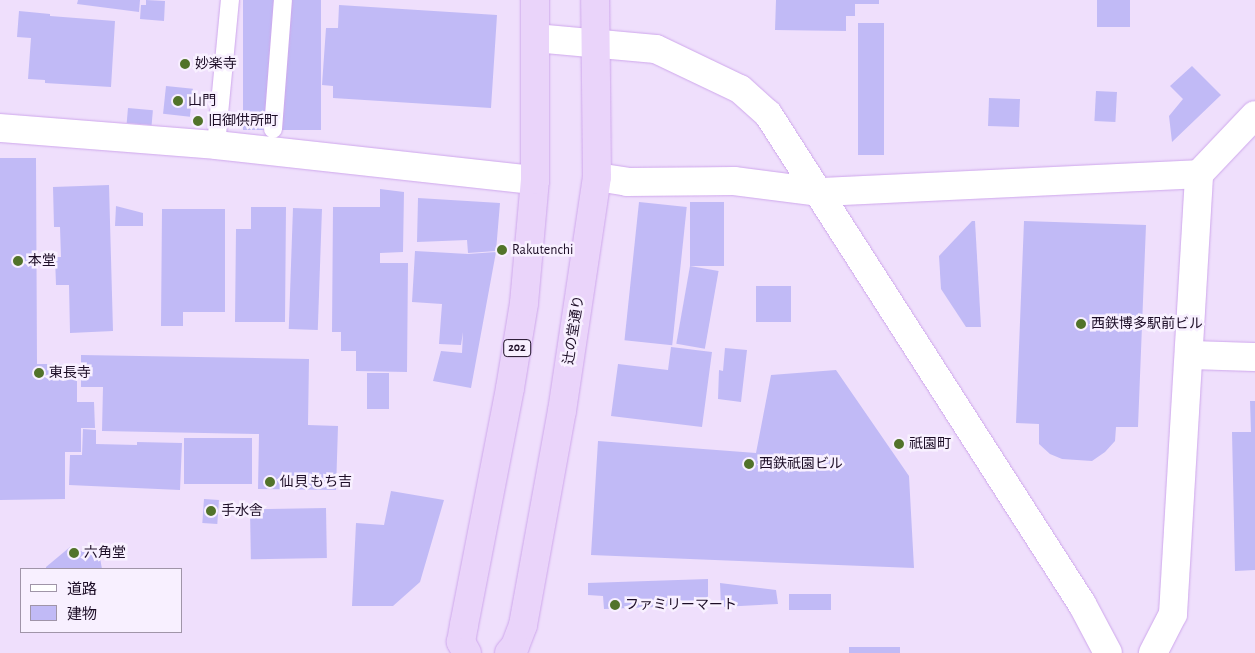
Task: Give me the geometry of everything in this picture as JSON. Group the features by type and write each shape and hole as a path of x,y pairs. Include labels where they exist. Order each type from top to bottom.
{"highway":[{"name":"202","path":"467,653 461,642 510,388 524,303 535,180 535,0"},
{"name":"辻の堂通り","path":"509,653 515,646 524,625 562,411 597,177 595,0"}],"street":[{"path":"535,38 595,45 656,49 740,89 768,114 820,192 1082,604 1108,653"},
{"path":"1153,653 1173,614 1190,354 1199,174 1255,115"},
{"path":"0,128 216,145 535,180"},
{"path":"597,177 627,182 734,181 820,192 1199,174"},
{"path":"1190,354 1255,357"}],"lane":[{"path":"216,145 230,0"},
{"path":"272,129 283,0"}],"building":[{"path":"78,0 140,0 139,12 77,4"},
{"path":"146,0 165,1 164,21 140,19 141,5 146,5"},
{"path":"243,0 321,0 321,130 243,130"},
{"path":"776,0 879,0 879,4 855,4 855,16 846,16 846,31 775,30"},
{"path":"1097,0 1130,0 1130,27 1097,27"},
{"path":"339,5 497,15 491,108 333,98 333,86 322,85 326,28 338,28"},
{"path":"19,11 50,14 50,16 115,21 111,87 45,83 45,80 28,79 31,38 17,37"},
{"path":"858,23 884,23 884,155 858,155"},
{"path":"1192,66 1221,95 1172,142 1169,116 1183,99 1170,86"},
{"name":"山門","path":"166,86 193,89 190,117 163,114"},
{"path":"1096,91 1117,92 1115,122 1094,121"},
{"path":"989,98 1020,99 1019,127 988,126"},
{"path":"128,108 153,110 152,125 127,123"},
{"name":"本堂","path":"0,158 36,158 37,364 77,364 77,402 94,402 95,428 81,428 81,452 65,452 65,499 0,500"},
{"path":"109,185 113,331 70,333 69,285 56,285 55,257 61,257 60,227 54,227 53,187"},
{"path":"380,189 404,192 403,252 380,253 380,263 408,263 407,372 356,371 356,351 341,351 341,332 332,332 333,207 380,207"},
{"path":"418,198 500,203 496,251 468,253 467,240 417,242"},
{"path":"639,202 687,207 672,345 624,340"},
{"path":"690,202 724,202 724,266 690,266"},
{"path":"116,206 143,213 143,226 115,226"},
{"path":"251,207 286,207 285,322 235,322 236,229 251,229"},
{"path":"293,208 322,209 318,330 289,329"},
{"path":"162,209 225,209 225,312 183,312 183,326 161,326"},
{"path":"972,221 975,221 981,327 966,327 941,289 939,256"},
{"name":"西鉄博多駅前ビル","path":"1024,221 1146,225 1138,427 1116,427 1115,441 1105,452 1092,461 1062,459 1050,454 1039,444 1039,424 1016,423"},
{"path":"415,251 468,254 496,252 471,388 433,381 441,351 462,353 463,332 461,345 439,344 442,304 412,302"},
{"path":"690,266 719,271 705,349 676,344"},
{"path":"756,286 791,286 791,322 756,322"},
{"path":"671,347 712,352 702,427 611,416 618,364 668,370"},
{"path":"725,348 747,350 741,402 718,399 719,370 723,371"},
{"path":"81,355 309,359 308,425 338,426 336,490 258,489 259,434 102,431 103,387 81,387"},
{"name":"西鉄祇園ビル","path":"836,370 909,476 914,568 591,555 598,441 756,453 771,375"},
{"path":"367,373 389,373 389,409 367,409"},
{"path":"1250,401 1255,401 1255,570 1235,571 1232,432 1251,432"},
{"path":"83,429 96,430 96,444 137,445 137,442 182,443 180,490 69,485 70,455 82,455"},
{"path":"184,438 252,438 252,484 184,484"},
{"path":"391,491 444,500 420,582 393,606 352,606 356,523 384,525"},
{"name":"手水舎","path":"204,499 219,500 217,524 202,523"},
{"path":"326,508 327,558 251,559 250,509"},
{"name":"六角堂","path":"70,547 100,558 102,568 46,568"},
{"path":"708,579 708,605 604,609 603,596 588,595 588,583"},
{"path":"720,583 776,590 778,604 721,607"},
{"path":"789,594 831,594 831,610 789,610"},
{"path":"849,647 900,647 900,653 849,653"}],"place":[{"name":"妙楽寺","path":"185,64"},
{"name":"山門","path":"178,101"},
{"name":"旧御供所町","path":"198,121"},
{"name":"Rakutenchi","path":"502,250"},
{"name":"本堂","path":"18,261"},
{"name":"西鉄博多駅前ビル","path":"1081,324"},
{"name":"東長寺","path":"39,373"},
{"name":"祇園町","path":"899,444"},
{"name":"西鉄祇園ビル","path":"749,464"},
{"name":"仙貝 もち吉","path":"270,482"},
{"name":"手水舎","path":"211,511"},
{"name":"六角堂","path":"74,553"},
{"name":"ファミリーマート","path":"615,605"}]}
